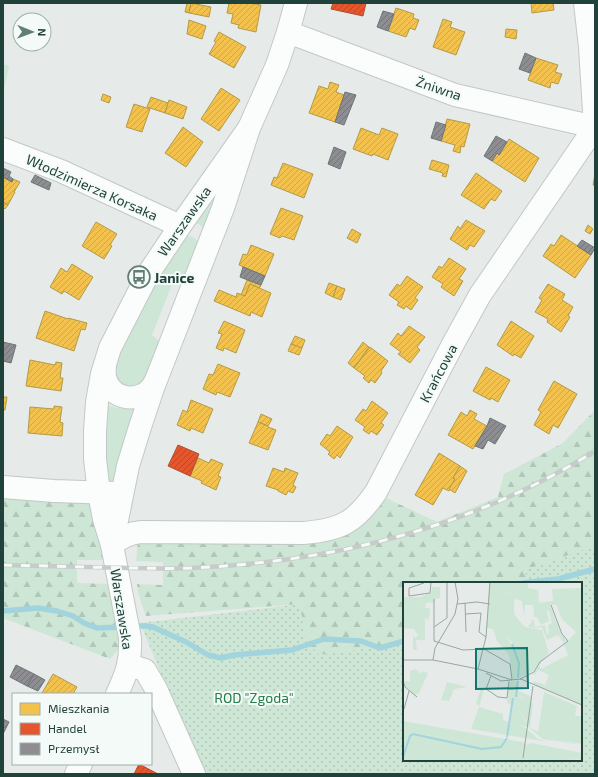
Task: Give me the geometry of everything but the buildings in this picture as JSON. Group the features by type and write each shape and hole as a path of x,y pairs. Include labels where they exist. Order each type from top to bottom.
{"street":[{"name":"Warszawska","path":"112,545 128,466 156,378 223,208 249,128 276,65 288,32 296,3"},
{"path":"585,3 590,47 595,127"},
{"name":"Żniwna","path":"288,32 455,95 595,127"},
{"name":"Krańcowa","path":"112,545 125,535 140,532 315,532 338,528 359,514 376,492 480,295 595,127"},
{"name":"Warszawska","path":"117,693 129,665 130,648 112,545 104,519 99,492 95,459 95,430 102,374 110,348 148,274 249,128"},
{"name":"Włodzimierza Korsaka","path":"3,149 61,171 180,226"},
{"name":"Warszawska","path":"106,361 104,376 106,382 110,388 122,397 130,398 143,395 154,385 156,378"},
{"path":"3,487 122,494"},
{"path":"129,665 145,670 156,689 194,774"},
{"path":"76,774 80,765"}],"green space":[{"path":"3,64 9,66 3,95"},
{"path":"211,199 214,201 206,233 201,226 193,223"},
{"path":"188,236 198,241 200,245 186,285 176,274 152,335 163,345 146,379 135,386 124,385 116,378 114,370 126,331 182,239"},
{"path":"107,405 122,409 136,408 115,486 109,488 105,466 105,428"},
{"path":"595,410 595,546 525,570 528,582 403,582 403,636 377,647 319,655 305,640 300,604 146,616 138,593 137,584 163,585 163,562 136,561 138,540 305,539 382,496 437,522 498,497 504,474 563,443"},
{"path":"3,497 89,502 106,560 77,560 77,583 110,584 122,645 110,659 3,618"},
{"name":"ROD \"Zgoda\"","path":"595,546 595,774 203,774 140,623 300,604 305,640 319,655 377,647 403,636 403,761 582,761 582,582 528,582 525,570"}],"waterway":[{"path":"532,582 558,579 595,569"},
{"path":"3,611 38,608 57,611 73,616 84,623 97,628 124,627"},
{"path":"133,626 153,627 186,642 208,655 221,658 234,655 292,650 324,639 361,641 380,648 403,641"}],"railway":[{"path":"3,565 191,568 297,558 350,548 401,536 451,520 501,500 548,478 595,451"}],"place":[{"name":"Janice","path":"139,277"}]}
